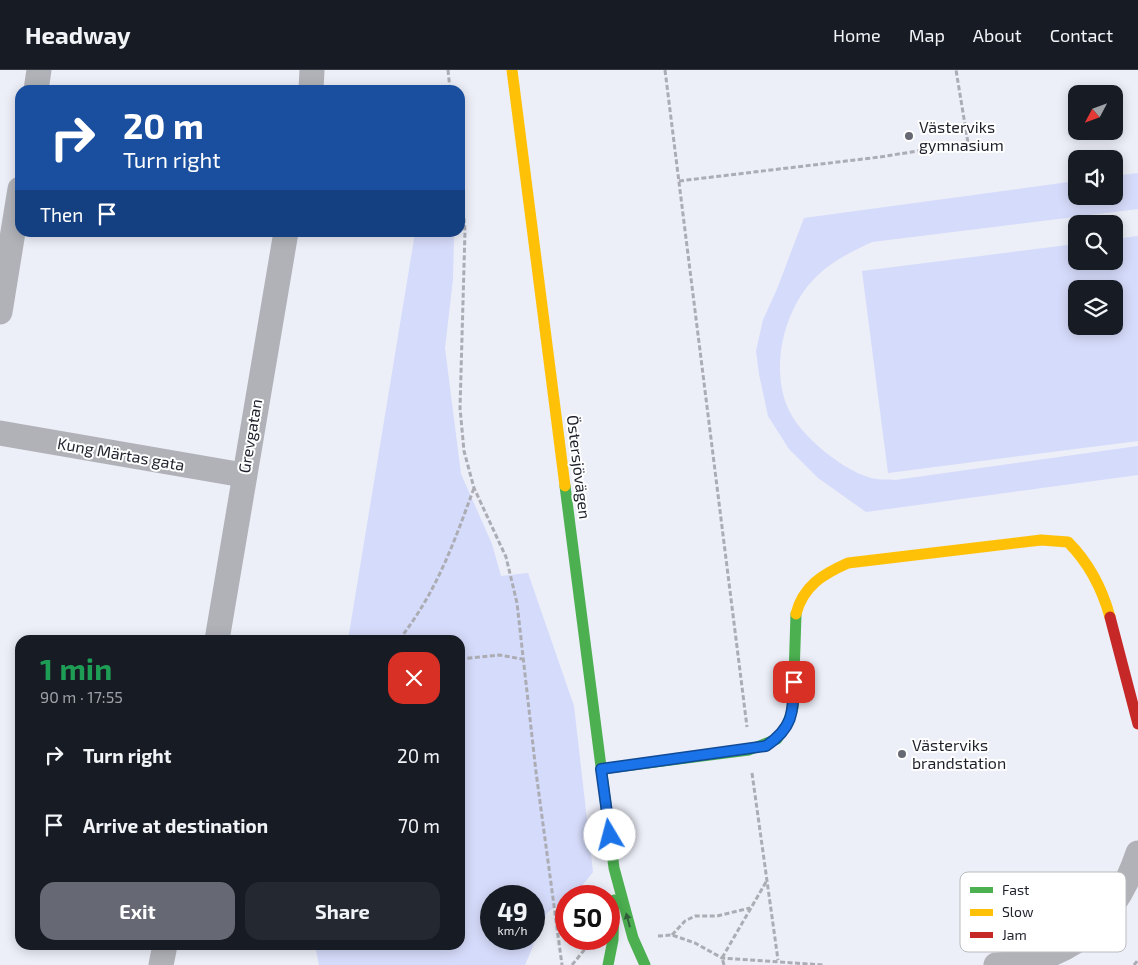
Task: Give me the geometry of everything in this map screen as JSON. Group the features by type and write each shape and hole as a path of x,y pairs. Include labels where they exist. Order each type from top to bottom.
{"main road":[{"name":"Östersjövägen","path":"512,70 614,868 633,938 646,965"},
{"path":"601,769 749,750 766,746 780,737 788,723 793,708 793,630 803,595 822,575 848,563 1041,540 1068,542 1084,559 1106,602 1138,724"},
{"name":"Östersjövägen","path":"608,965 612,940 614,868"}],"street":[{"path":"37,85 39,70"},
{"path":"311,85 312,70"},
{"path":"0,312 15,220"},
{"name":"Grevgatan","path":"218,635 243,475 285,237"},
{"name":"Kung Märtas gata","path":"0,433 243,475"},
{"path":"1126,884 1138,853"},
{"path":"161,965 164,950"},
{"path":"996,965 1015,964 1042,958 1056,952"}],"path":[{"path":"448,70 450,85"},
{"path":"664,70 749,750 778,960"},
{"path":"679,181 880,157 968,143 956,70"},
{"path":"465,237 460,408 464,451 474,488 506,557 517,603 522,659 555,910"},
{"path":"403,635 422,611 450,554 474,488"},
{"path":"465,658 499,655 522,659"},
{"path":"724,965 722,958 766,882"},
{"path":"672,935 685,921 695,916 717,916 751,908"},
{"path":"560,950 562,965"},
{"path":"572,965 584,950"},
{"path":"722,958 778,960 823,965"},
{"path":"1134,965 1138,960"}],"shaded area":[{"path":"1138,173 1138,209 1090,215 1068,215 1068,218 872,242 836,261 813,279 798,300 791,314 782,345 780,376 787,406 801,429 824,451 851,470 864,476 895,480 1138,446 1138,475 866,512 818,478 789,449 768,416 756,351 763,320 804,218 1068,182 1068,205 1123,205 1123,175"},
{"path":"1138,236 1138,441 888,473 862,271 1068,245 1068,270 1123,270 1123,238"},
{"path":"414,237 454,237 453,279 445,348 461,474 492,544 501,576 528,573 574,706 593,872 583,885 555,885 555,907 547,913 545,918 545,885 480,885 480,950 531,950 525,965 319,965 316,950 465,950 465,635 349,635"}],"traffic: fast":[{"path":"565,486 614,868 633,938 645,965"},
{"path":"601,769 749,750 777,739 788,723 793,707 796,614"},
{"path":"608,965 611,950"}],"traffic: slow":[{"path":"512,70 565,486"},
{"path":"796,614 799,604 815,582 848,563 1041,540 1068,542 1076,550 1094,576 1110,617"}],"traffic: jam":[{"path":"1110,617 1138,724"}],"place":[{"name":"Västerviks gymnasium","path":"909,136"},
{"name":"Västerviks brandstation","path":"902,754"}],"route":[{"path":"610,835 601,769 749,750 766,746 780,737 788,723 793,708 794,682"}]}
